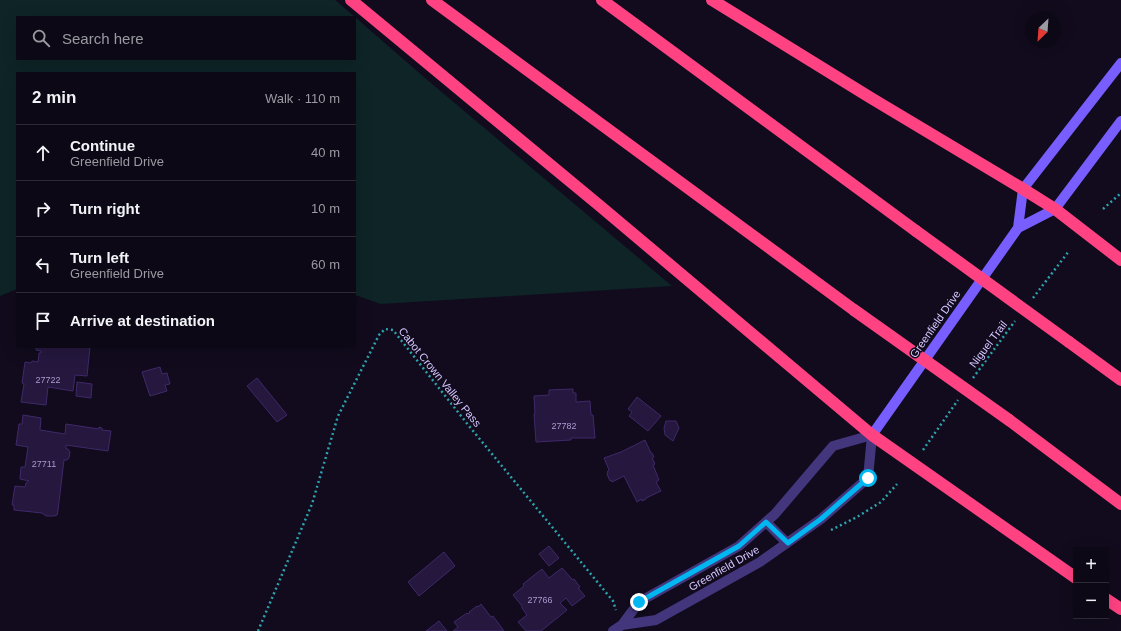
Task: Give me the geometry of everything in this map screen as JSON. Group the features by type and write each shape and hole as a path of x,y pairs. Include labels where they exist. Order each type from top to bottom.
{"highway":[{"path":"351,0 600,206 872,435 1073,576"},
{"path":"432,0 854,310 1009,420 1121,504"},
{"path":"602,0 1121,380"},
{"path":"712,0 1023,189 1054,209 1121,260"},
{"path":"1109,601 1121,609"}],"main road":[{"path":"1023,189 1121,63"},
{"name":"Greenfield Drive","path":"872,435 1018,228 1054,209 1121,120"},
{"name":"Greenfield Drive","path":"1018,228 1023,189"}],"street":[{"name":"Greenfield Drive","path":"613,631 622,625 639,602 739,546 776,514 833,446 872,435 868,478 821,519 760,562 656,620 622,625"},
{"path":"766,522 788,543"}],"path":[{"path":"1103,209 1121,193"},
{"path":"1031,300 1070,251"},
{"name":"Niguel Trail","path":"971,381 1017,319"},
{"name":"Cabot Crown Valley Pass","path":"258,631 312,504 338,416 379,335 385,329 393,330 469,426 612,601"},
{"path":"923,450 958,400"}],"green space":[{"path":"0,0 335,0 354,16 16,16 16,60 356,60 356,18 425,78 672,286 381,304 356,295 356,72 16,72 16,289 0,296"}],"building":[{"path":"36,348 90,348 87,376 75,375 73,391 48,387 46,405 21,402 25,362 38,362 39,353 41,353 41,351 36,350"},
{"path":"160,367 162,374 167,373 170,384 165,385 167,391 150,396 142,372"},
{"path":"257,378 287,415 277,422 247,386"},
{"path":"77,382 92,384 91,398 76,396"},
{"path":"573,389 573,393 576,393 576,402 590,401 595,438 571,438 571,440 536,442 534,396 549,395 549,390"},
{"path":"637,397 661,416 648,431 629,416 632,412 628,409"},
{"path":"23,415 41,418 40,430 65,434 66,424 99,429 99,427 102,428 102,430 111,431 108,451 66,445 66,449 70,452 69,458 64,460 58,510 57,515 54,516 14,510 14,505 12,505 15,486 25,487 26,483 29,481 20,479 21,467 25,467 28,447 16,445 19,424 22,424"},
{"path":"666,421 676,421 679,428 673,441 665,435 664,428"},
{"path":"645,440 654,457 652,458 655,464 653,465 659,480 656,482 661,491 637,502 624,476 612,482 611,480 610,481 607,474 609,470 604,458 621,452"},
{"path":"549,546 559,558 549,566 539,554"},
{"path":"444,552 455,566 419,596 408,582"},
{"path":"562,568 573,580 574,579 580,587 578,588 585,596 572,606 566,598 560,603 567,610 541,631 526,631 518,622 527,615 513,595 524,586 523,584 542,569 549,578"},
{"path":"481,604 491,617 493,616 504,631 453,631 458,627 454,622 467,613 470,613 469,612"},
{"path":"439,621 447,631 426,631"}],"route":[{"path":"639,602 739,546 766,522 788,543 821,519 868,478"}]}
